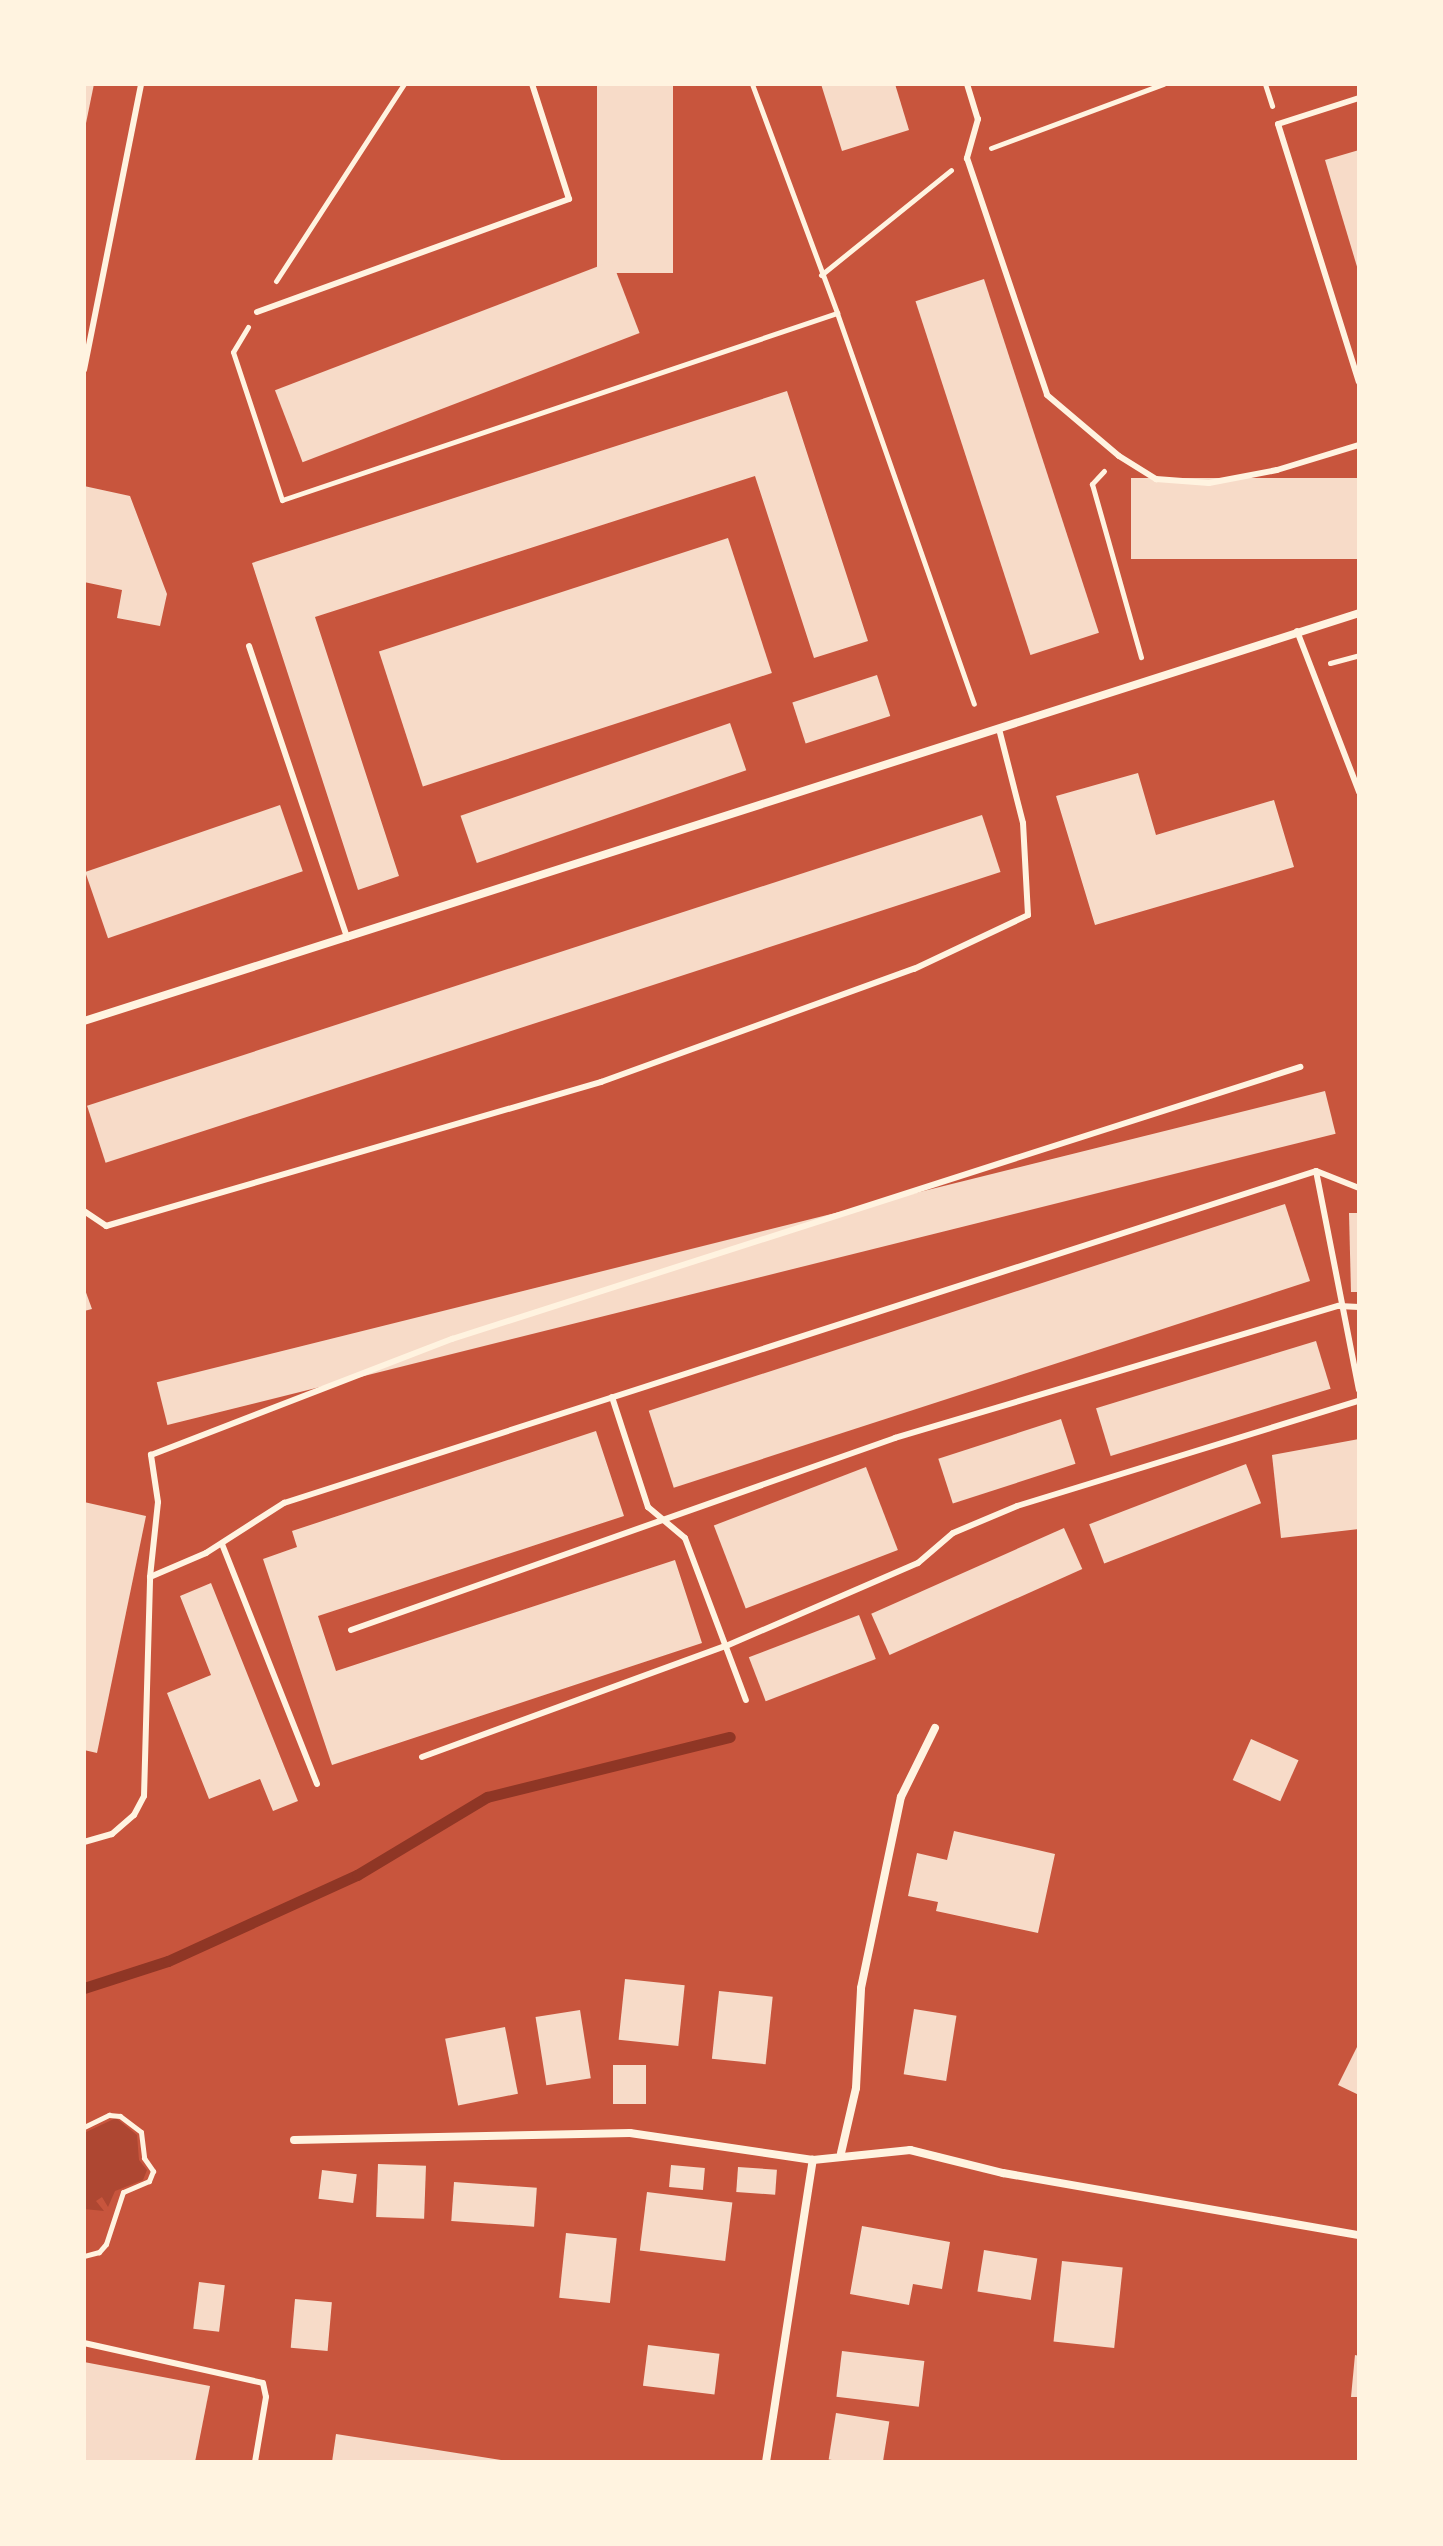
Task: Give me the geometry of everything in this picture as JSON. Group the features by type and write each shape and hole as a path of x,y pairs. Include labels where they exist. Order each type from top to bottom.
{"street":[{"path":"84,1021 1359,613"},
{"path":"841,2153 856,2088 861,1988 901,1797 935,1728"},
{"path":"294,2140 630,2133 813,2160 841,2153 910,2150 1003,2173 1359,2235"},
{"path":"766,2462 813,2160"}],"lane":[{"path":"84,370 141,84"},
{"path":"257,312 569,199 532,84"},
{"path":"967,84 978,119 967,158 1047,395 1119,456 1156,479 1209,483 1359,445"},
{"path":"1359,98 1278,124 1359,382"},
{"path":"1297,631 1359,792"},
{"path":"249,646 347,938"},
{"path":"84,1211 106,1226 601,1082 914,969 1028,915 1023,823 999,729"},
{"path":"84,1842 112,1834 134,1815 144,1796 150,1577 158,1502 151,1455 452,1339 1300,1067"},
{"path":"150,1577 222,1544 284,1503 612,1397 1316,1171 1359,1188"},
{"path":"1316,1171 1339,1306 1359,1390"},
{"path":"351,1630 895,1438 1339,1306 1359,1307"},
{"path":"612,1397 648,1507 685,1538 746,1700"},
{"path":"422,1757 726,1646 918,1563 953,1533 1017,1506 1359,1401"},
{"path":"222,1544 317,1784"},
{"path":"84,2343 263,2383 266,2397 255,2462"}],"path":[{"path":"404,84 233,352 282,500 837,313"},
{"path":"752,84 837,313 974,704"},
{"path":"821,275 967,158 1163,84"},
{"path":"1119,456 1092,484 1141,657"},
{"path":"1313,668 1359,655"},
{"path":"84,2127 109,2115 120,2116 141,2132 144,2158 153,2171 149,2181 123,2192 106,2244 99,2252 84,2256"}],"shaded area":[{"path":"116,2118 137,2135 139,2160 147,2170 143,2180 115,2191 108,2207 102,2197 96,2201 104,2211 84,2209 84,2133"}],"building":[{"path":"84,84 94,84 85,128 84,128"},
{"path":"597,84 673,84 673,273 597,273"},
{"path":"821,84 895,84 909,130 842,151"},
{"path":"1359,150 1359,270 1358,270 1325,160"},
{"path":"612,261 640,333 303,462 275,390"},
{"path":"984,279 1099,633 1030,655 916,301"},
{"path":"787,391 868,641 814,658 755,476 315,617 399,876 358,890 252,563"},
{"path":"1131,478 1359,478 1359,559 1131,559"},
{"path":"84,486 130,496 167,594 160,626 117,618 122,590 84,582"},
{"path":"728,538 772,673 423,786 379,651"},
{"path":"877,675 890,716 806,743 792,703"},
{"path":"730,723 746,770 477,863 461,816"},
{"path":"1138,773 1156,835 1274,800 1294,867 1095,925 1056,796"},
{"path":"280,805 303,871 108,938 85,872"},
{"path":"982,815 1001,872 106,1163 87,1106"},
{"path":"1325,1091 1336,1134 167,1425 157,1382"},
{"path":"1285,1204 1310,1281 674,1488 649,1411"},
{"path":"1349,1213 1359,1213 1359,1292 1351,1292"},
{"path":"84,1287 92,1309 84,1311"},
{"path":"1316,1341 1331,1389 1111,1456 1096,1408"},
{"path":"1061,1419 1076,1464 953,1504 938,1459"},
{"path":"596,1431 624,1516 318,1616 336,1671 675,1560 702,1643 332,1765 263,1559 297,1547 292,1531"},
{"path":"1359,1439 1359,1529 1281,1538 1272,1455"},
{"path":"1246,1464 1261,1503 1104,1563 1089,1524"},
{"path":"866,1467 898,1550 746,1609 714,1525"},
{"path":"84,1502 146,1516 97,1753 84,1750"},
{"path":"1064,1528 1082,1569 890,1655 871,1614"},
{"path":"211,1583 298,1801 273,1811 260,1779 209,1799 167,1693 211,1675 180,1596"},
{"path":"859,1615 876,1659 766,1701 749,1657"},
{"path":"1251,1739 1299,1760 1280,1801 1233,1780"},
{"path":"954,1831 1055,1854 1038,1933 936,1911 938,1902 908,1896 917,1853 947,1860"},
{"path":"625,1979 685,1985 678,2046 619,2040"},
{"path":"719,1991 773,1997 766,2064 712,2059"},
{"path":"914,2009 956,2016 946,2081 904,2074"},
{"path":"580,2010 591,2078 546,2085 536,2017"},
{"path":"505,2027 518,2094 458,2105 445,2039"},
{"path":"1359,2043 1359,2095 1338,2085"},
{"path":"613,2065 646,2065 646,2104 613,2104"},
{"path":"378,2164 426,2166 424,2219 376,2217"},
{"path":"671,2165 705,2168 703,2190 669,2187"},
{"path":"738,2167 777,2170 775,2195 736,2192"},
{"path":"322,2170 357,2174 353,2203 318,2199"},
{"path":"454,2182 537,2188 534,2227 451,2221"},
{"path":"647,2192 732,2202 725,2261 640,2251"},
{"path":"862,2226 950,2242 942,2289 913,2284 909,2305 850,2294"},
{"path":"566,2233 617,2238 610,2303 559,2298"},
{"path":"984,2250 1037,2258 1031,2300 977,2291"},
{"path":"1062,2261 1123,2267 1114,2348 1054,2342"},
{"path":"199,2282 225,2285 219,2332 193,2329"},
{"path":"295,2299 332,2302 328,2351 291,2348"},
{"path":"648,2345 719,2354 714,2394 643,2386"},
{"path":"842,2351 924,2361 919,2407 836,2397"},
{"path":"1355,2355 1359,2356 1359,2397 1351,2397"},
{"path":"84,2362 210,2386 195,2462 84,2462"},
{"path":"836,2413 889,2421 883,2462 829,2459"},
{"path":"336,2434 501,2460 332,2462"}],"waterway":[{"path":"84,1988 168,1961 357,1875 487,1797 730,1737"}]}
